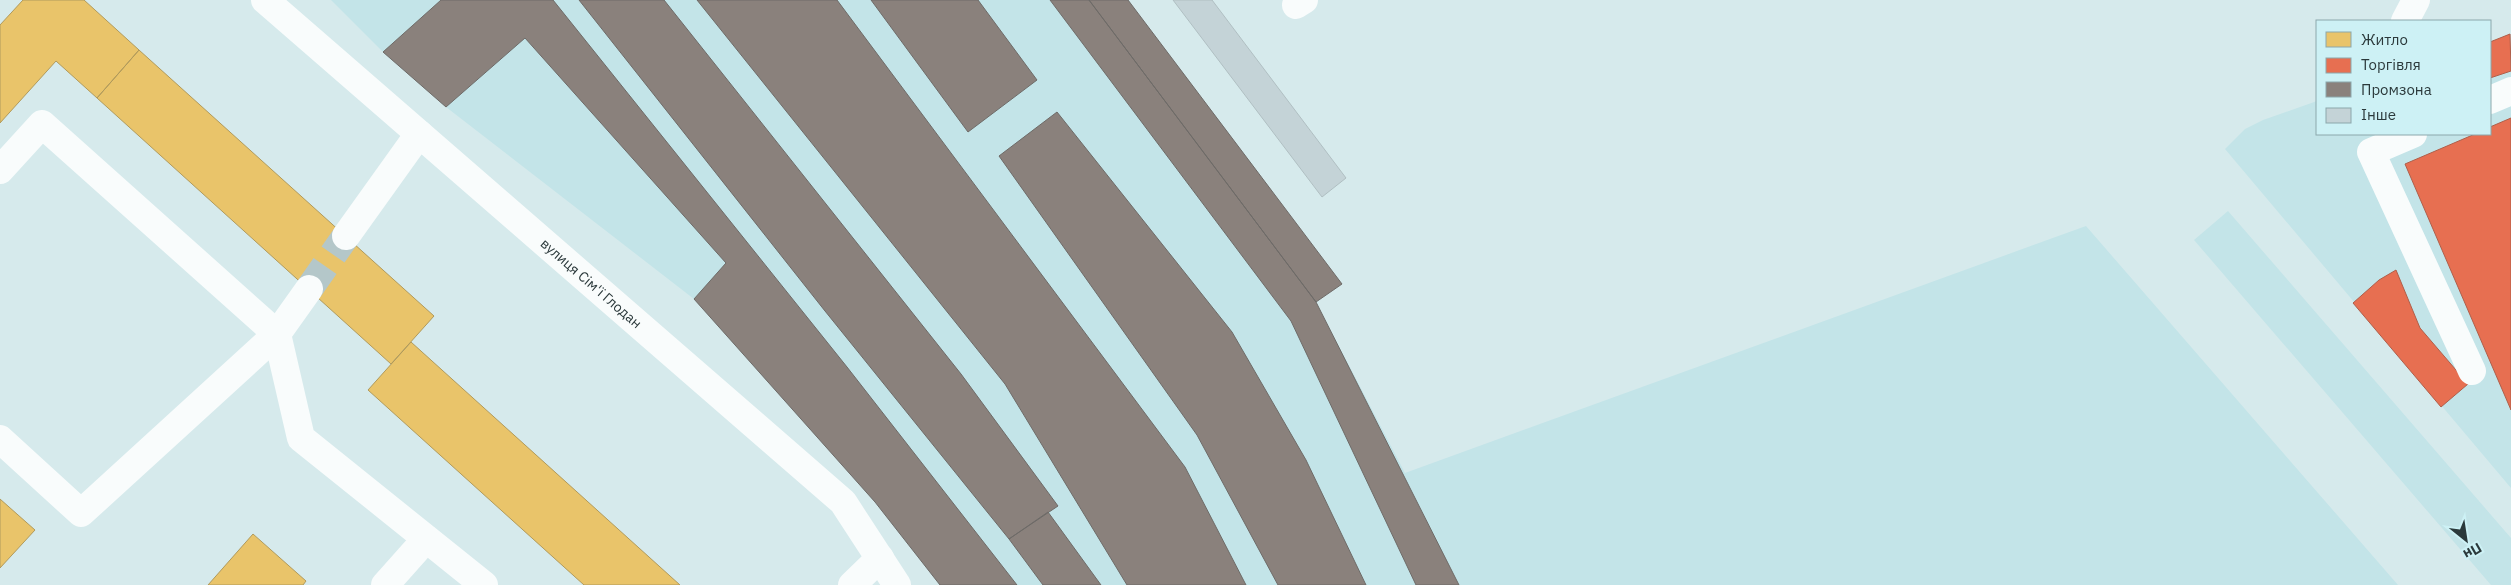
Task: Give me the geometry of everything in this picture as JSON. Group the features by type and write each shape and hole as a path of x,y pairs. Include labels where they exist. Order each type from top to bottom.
{"street":[{"name":"вулиця Сім'ї Глодан","path":"265,0 843,502 897,585"},
{"path":"2406,20 2416,0"},
{"path":"2491,100 2511,91"},
{"path":"0,170 42,124 277,334 301,438 484,585"},
{"path":"346,236 419,134"},
{"path":"2411,135 2371,152 2472,371"},
{"path":"0,438 81,513 277,334 309,289"},
{"path":"384,585 426,539"},
{"path":"852,585 880,558"}],"shaded area":[{"path":"331,0 1089,0 1316,302 1405,473 2086,226 2398,585 940,585 875,502 694,299 446,107 383,52"},
{"path":"2511,34 2511,488 2225,149 2245,129 2263,120 2316,101 2316,135 2491,135 2491,42"},
{"path":"2228,211 2511,538 2511,585 2491,585 2194,240"}],"building: Житло":[{"path":"23,0 84,0 139,50 97,98 56,61 0,123 0,25"},
{"path":"139,50 434,316 391,364 97,98"},
{"path":"411,342 680,585 584,585 368,390"},
{"path":"0,499 35,530 0,568"},
{"path":"253,534 306,581 303,585 208,585"}],"building: Торгівля":[{"path":"2510,34 2511,71 2491,78 2491,42"},
{"path":"2511,118 2511,410 2405,164 2473,135 2491,135 2491,127"},
{"path":"2396,270 2420,328 2468,384 2441,407 2353,303 2379,280"}],"building: Промзона":[{"path":"441,0 553,0 847,367 1017,585 940,585 875,502 694,299 726,263 525,38 446,107 383,52"},
{"path":"579,0 664,0 961,374 1058,506 1009,539 825,311"},
{"path":"697,0 837,0 1185,467 1246,585 1127,585 1005,384"},
{"path":"871,0 978,0 1037,80 968,132"},
{"path":"1050,0 1089,0 1316,302 1459,585 1416,585 1291,321"},
{"path":"1089,0 1128,0 1342,284 1316,302"},
{"path":"1057,112 1232,332 1306,460 1366,585 1278,585 1197,435 999,156"},
{"path":"1048,512 1101,585 1043,585 1009,539"}],"building: Інше":[{"path":"1173,0 1212,0 1346,178 1322,197"}],"tunnel":[{"path":"309,289 346,236"}]}
